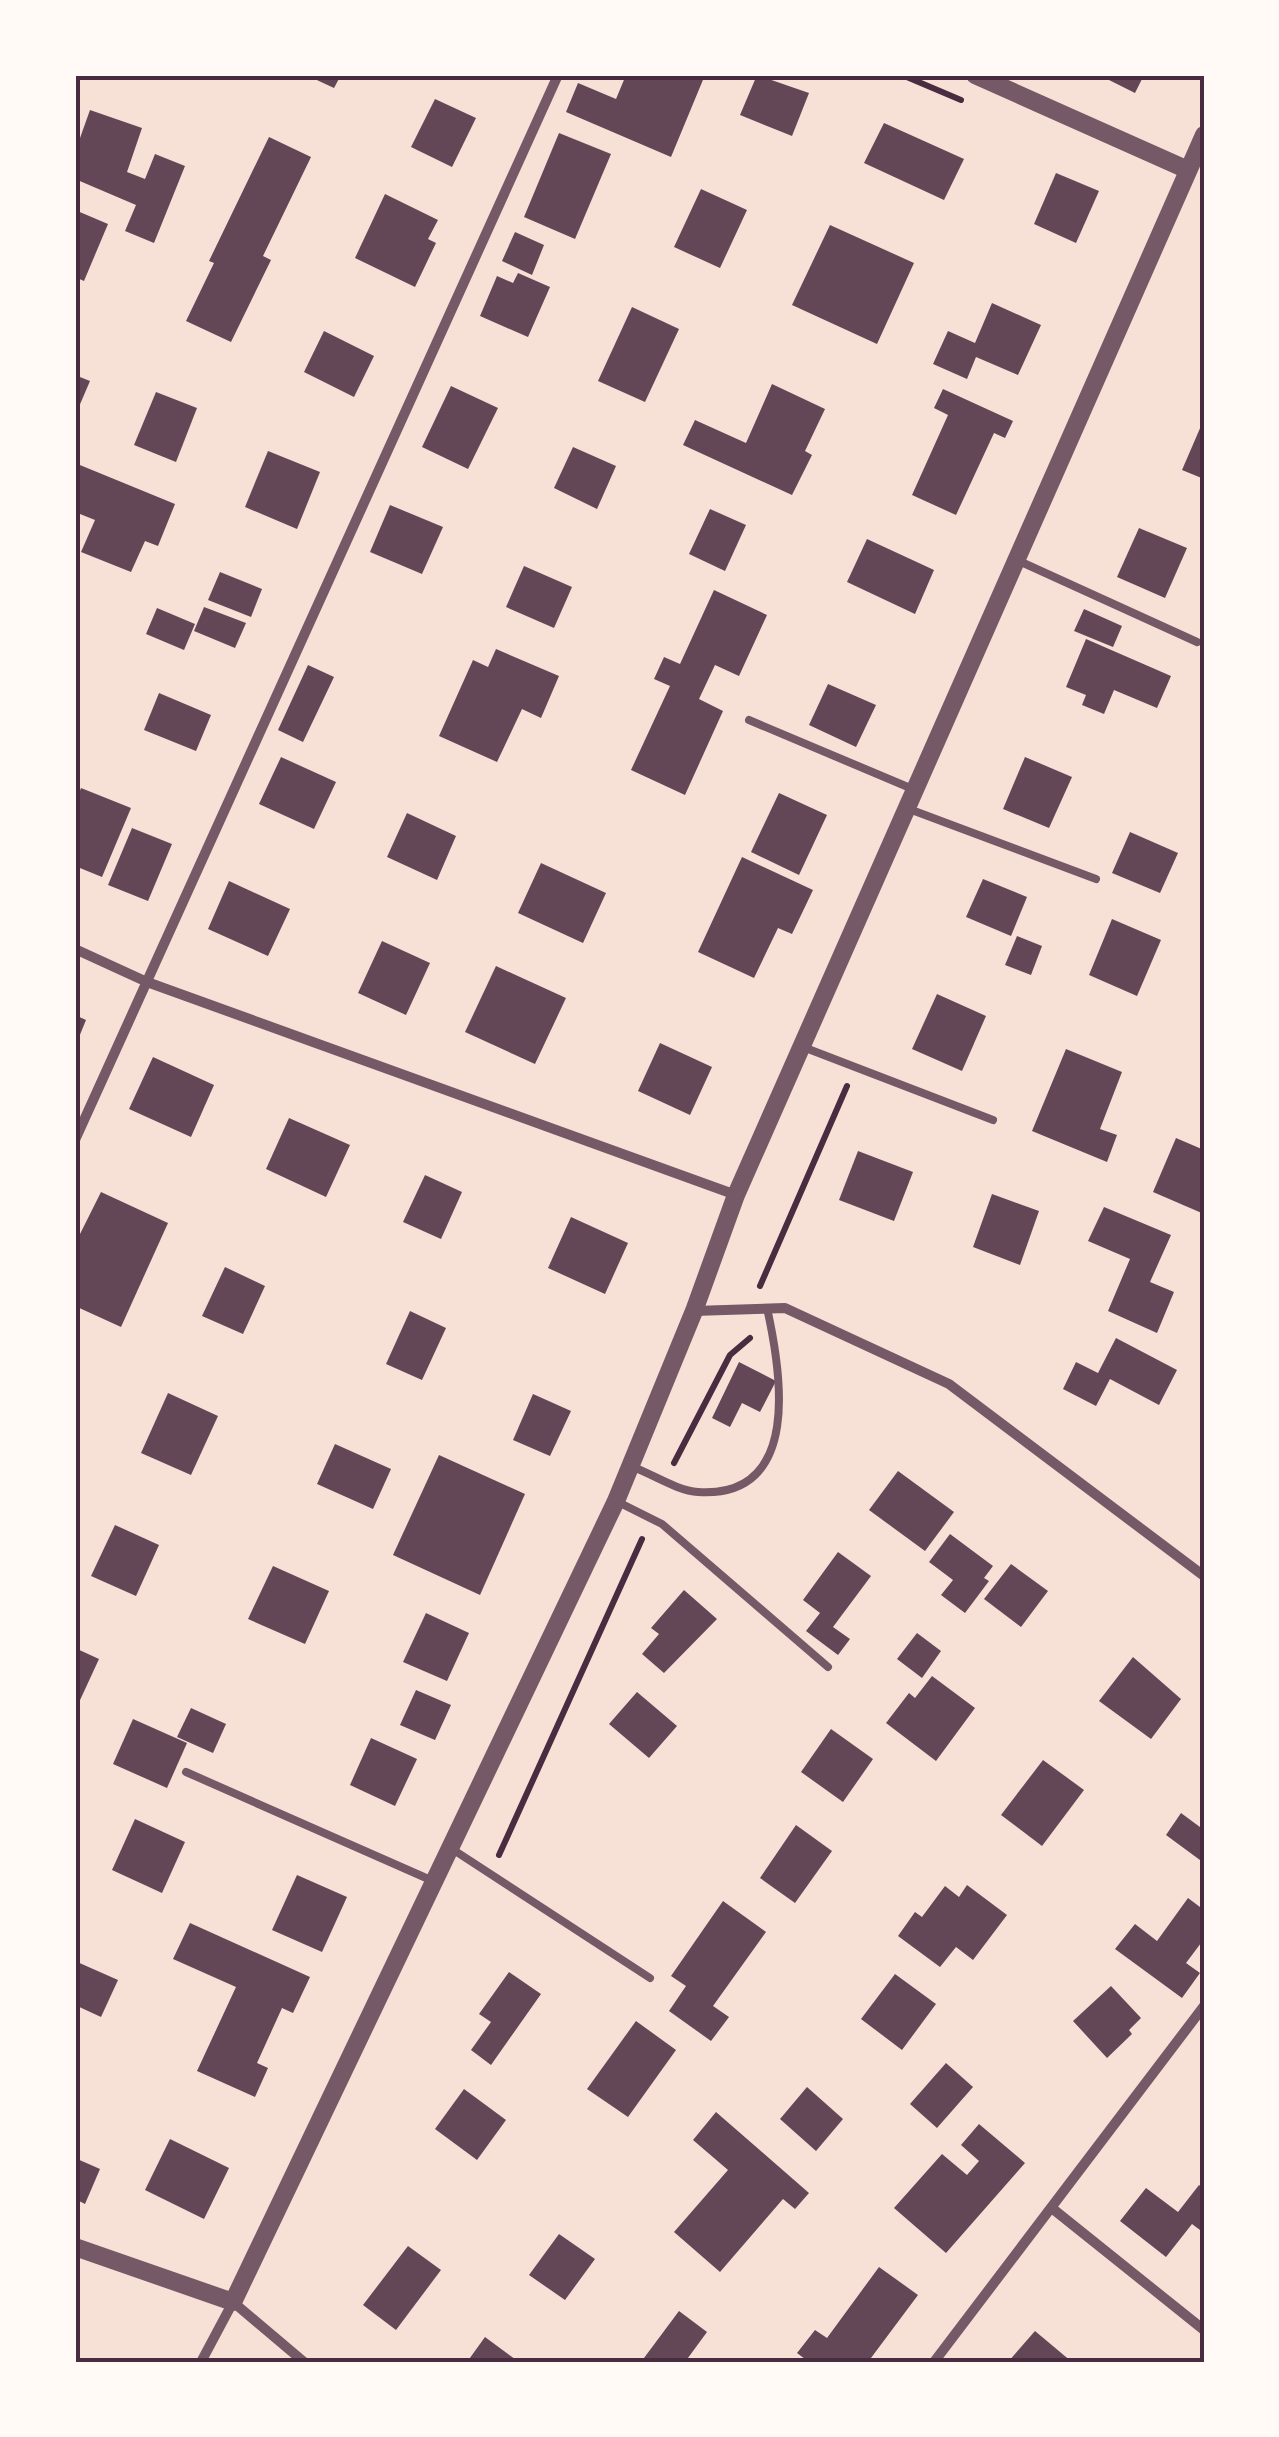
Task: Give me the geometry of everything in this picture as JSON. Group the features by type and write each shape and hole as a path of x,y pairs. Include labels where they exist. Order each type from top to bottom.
{"street":[{"path":"75,1140 558,75"},
{"path":"975,75 1196,173"},
{"path":"201,2362 234,2302 448,1846 616,1501 694,1311 736,1195 1018,560 1196,173 1204,135"},
{"path":"75,949 147,982 736,1195"},
{"path":"694,1311 784,1308 949,1384 1204,1576"},
{"path":"934,2362 1204,2006"},
{"path":"1053,2209 1204,2330"},
{"path":"75,2247 234,2302 304,2362"}],"lane":[{"path":"1018,560 1197,642"},
{"path":"749,720 917,790"},
{"path":"909,808 1096,879"},
{"path":"802,1047 993,1120"},
{"path":"630,1466 697,1493 739,1486 760,1468 780,1428 782,1372 767,1308"},
{"path":"616,1501 662,1524 828,1668"},
{"path":"186,1772 433,1881"},
{"path":"448,1846 650,1978"}],"building":[{"path":"306,75 341,75 334,88"},
{"path":"626,75 705,75 671,157 566,112 578,83 616,99"},
{"path":"757,75 809,93 792,136 740,115"},
{"path":"1099,75 1144,75 1135,93"},
{"path":"435,99 476,118 452,167 411,147"},
{"path":"90,110 142,128 127,172 145,179 155,154 185,166 154,243 125,231 136,205 75,179 75,152"},
{"path":"884,123 964,159 944,200 864,163"},
{"path":"559,133 611,154 575,239 524,217"},
{"path":"269,137 311,157 263,256 271,260 231,342 186,321 214,263 209,261"},
{"path":"1056,173 1099,191 1076,243 1034,224"},
{"path":"701,189 747,210 720,268 674,247"},
{"path":"385,194 438,220 428,239 436,243 415,287 355,258"},
{"path":"75,210 108,224 84,281 75,277"},
{"path":"830,225 914,263 877,344 792,305"},
{"path":"515,232 544,245 532,275 502,261"},
{"path":"518,273 550,287 528,337 480,316 497,276 513,283"},
{"path":"992,303 1041,325 1018,375 976,357 967,379 933,364 948,331 975,343"},
{"path":"632,307 679,329 645,402 598,381"},
{"path":"324,331 374,356 354,397 304,372"},
{"path":"75,375 90,381 75,416"},
{"path":"772,384 825,409 805,451 812,455 792,495 683,445 695,420 746,443"},
{"path":"451,386 498,408 468,469 422,447"},
{"path":"943,389 1013,421 1005,438 994,433 956,515 912,495 948,415 934,408"},
{"path":"156,392 197,408 176,462 134,445"},
{"path":"1204,419 1204,479 1182,470"},
{"path":"573,447 616,466 597,509 554,488"},
{"path":"268,451 320,472 297,529 245,507"},
{"path":"75,463 175,504 158,546 145,541 131,572 81,552 95,520 75,512"},
{"path":"390,505 443,527 422,574 370,552"},
{"path":"710,509 746,525 725,571 689,554"},
{"path":"1139,528 1187,548 1165,598 1117,577"},
{"path":"867,539 934,570 915,614 847,582"},
{"path":"524,566 572,587 554,628 506,607"},
{"path":"220,572 262,589 251,617 208,600"},
{"path":"714,590 767,615 739,676 715,665 699,699 723,711 685,795 631,770 670,686 654,679 664,657 680,664"},
{"path":"204,607 246,623 235,648 194,631"},
{"path":"157,608 195,624 184,650 146,634"},
{"path":"1084,609 1122,626 1113,647 1074,631"},
{"path":"1086,639 1171,676 1157,708 1114,690 1104,714 1082,705 1086,695 1066,687"},
{"path":"496,649 559,676 541,718 522,709 497,762 439,736 473,660 488,667"},
{"path":"308,665 334,677 303,742 278,730"},
{"path":"828,684 876,705 856,747 809,725"},
{"path":"159,693 211,715 196,751 144,730"},
{"path":"281,757 336,782 314,829 259,804"},
{"path":"1025,757 1072,777 1049,828 1003,809"},
{"path":"81,788 131,808 102,877 75,866 75,803"},
{"path":"779,793 827,815 799,875 751,852"},
{"path":"407,813 456,836 437,880 387,857"},
{"path":"132,828 172,844 148,901 108,885"},
{"path":"1130,832 1178,853 1160,893 1112,873"},
{"path":"742,857 813,890 792,934 778,928 754,978 698,952"},
{"path":"541,863 606,893 583,943 518,913"},
{"path":"983,879 1027,897 1011,936 966,917"},
{"path":"229,881 290,909 268,956 208,929"},
{"path":"1112,919 1161,940 1137,996 1089,975"},
{"path":"1017,936 1042,946 1031,975 1005,965"},
{"path":"382,941 430,963 406,1015 358,993"},
{"path":"496,966 566,998 535,1064 465,1032"},
{"path":"937,994 986,1016 962,1071 912,1049"},
{"path":"75,1015 86,1020 75,1047"},
{"path":"660,1043 712,1067 690,1115 638,1091"},
{"path":"1066,1049 1122,1072 1100,1129 1117,1135 1107,1162 1032,1131"},
{"path":"153,1057 214,1085 191,1137 129,1109"},
{"path":"289,1118 350,1145 326,1197 266,1169"},
{"path":"1176,1138 1204,1150 1204,1214 1153,1192"},
{"path":"858,1151 913,1172 894,1221 839,1200"},
{"path":"425,1175 462,1192 441,1239 403,1222"},
{"path":"101,1192 168,1223 121,1327 75,1306 75,1244"},
{"path":"992,1194 1039,1211 1020,1265 973,1247"},
{"path":"1104,1207 1171,1235 1150,1282 1174,1292 1157,1333 1108,1311 1130,1259 1088,1241"},
{"path":"571,1217 628,1243 605,1294 548,1268"},
{"path":"225,1267 265,1286 243,1334 202,1316"},
{"path":"410,1311 446,1328 422,1380 386,1364"},
{"path":"1116,1338 1177,1370 1159,1405 1110,1379 1096,1406 1063,1389 1076,1362 1098,1373"},
{"path":"739,1362 776,1381 760,1412 742,1403 730,1427 712,1418"},
{"path":"168,1393 218,1416 191,1475 141,1453"},
{"path":"533,1394 571,1411 550,1456 513,1440"},
{"path":"335,1444 391,1469 373,1509 317,1484"},
{"path":"439,1455 525,1494 480,1595 393,1555"},
{"path":"898,1471 954,1512 925,1551 869,1510"},
{"path":"115,1525 159,1545 136,1596 91,1576"},
{"path":"950,1534 993,1566 984,1578 989,1581 965,1613 941,1595 953,1580 929,1562"},
{"path":"838,1552 871,1576 833,1627 850,1639 838,1655 806,1631 820,1613 803,1600"},
{"path":"1011,1564 1048,1591 1021,1627 984,1599"},
{"path":"273,1566 329,1591 305,1644 248,1619"},
{"path":"684,1590 717,1619 664,1673 642,1654 659,1634 651,1628"},
{"path":"426,1613 469,1633 447,1681 403,1662"},
{"path":"917,1633 941,1651 922,1678 897,1659"},
{"path":"75,1648 99,1659 75,1711"},
{"path":"1133,1657 1181,1699 1151,1739 1099,1701"},
{"path":"932,1676 975,1708 936,1761 886,1723 909,1693 915,1698"},
{"path":"416,1690 451,1705 435,1740 400,1725"},
{"path":"637,1692 677,1726 649,1758 609,1724"},
{"path":"191,1708 226,1724 213,1753 177,1737"},
{"path":"133,1719 187,1743 167,1788 113,1764"},
{"path":"831,1729 873,1759 843,1802 801,1772"},
{"path":"371,1738 417,1759 395,1806 350,1785"},
{"path":"1043,1760 1084,1790 1042,1846 1001,1815"},
{"path":"1181,1813 1204,1830 1204,1863 1166,1835"},
{"path":"135,1819 185,1842 162,1893 112,1870"},
{"path":"796,1825 832,1851 795,1903 760,1878"},
{"path":"297,1875 347,1897 322,1952 272,1930"},
{"path":"967,1885 1007,1915 973,1960 956,1947 940,1967 898,1936 915,1912 922,1917 945,1886 959,1897"},
{"path":"1188,1898 1204,1910 1204,1939 1186,1963 1200,1973 1182,1998 1115,1949 1135,1924 1157,1941"},
{"path":"723,1901 766,1932 713,2006 729,2017 711,2041 669,2011 686,1986 671,1976"},
{"path":"190,1923 310,1977 293,2013 282,2008 257,2063 268,2068 255,2097 197,2071 236,1987 173,1959"},
{"path":"75,1961 118,1980 101,2017 75,2005"},
{"path":"509,1972 541,1994 491,2065 471,2050 491,2022 479,2014"},
{"path":"895,1974 936,2004 902,2050 861,2019"},
{"path":"1111,1986 1141,2018 1129,2030 1132,2034 1107,2058 1073,2021"},
{"path":"636,2021 676,2050 628,2117 587,2089"},
{"path":"946,2063 973,2087 937,2128 910,2104"},
{"path":"807,2087 843,2119 816,2151 780,2119"},
{"path":"464,2089 506,2120 477,2160 435,2129"},
{"path":"716,2112 809,2193 795,2209 783,2199 720,2272 674,2232 728,2170 693,2140"},
{"path":"979,2124 1025,2163 946,2253 894,2208 942,2154 967,2175 979,2161 961,2145"},
{"path":"170,2139 229,2168 204,2219 145,2190"},
{"path":"75,2158 100,2169 85,2204 75,2199"},
{"path":"1199,2185 1204,2188 1204,2233 1192,2224 1166,2257 1120,2221 1146,2188 1178,2212"},
{"path":"559,2234 595,2259 565,2300 529,2275"},
{"path":"408,2246 441,2270 396,2330 363,2305"},
{"path":"879,2267 918,2295 868,2362 809,2362 797,2353 815,2330 827,2338"},
{"path":"679,2311 707,2332 685,2362 641,2362"},
{"path":"1035,2331 1072,2362 1008,2362"},
{"path":"485,2337 519,2362 467,2362"}]}
